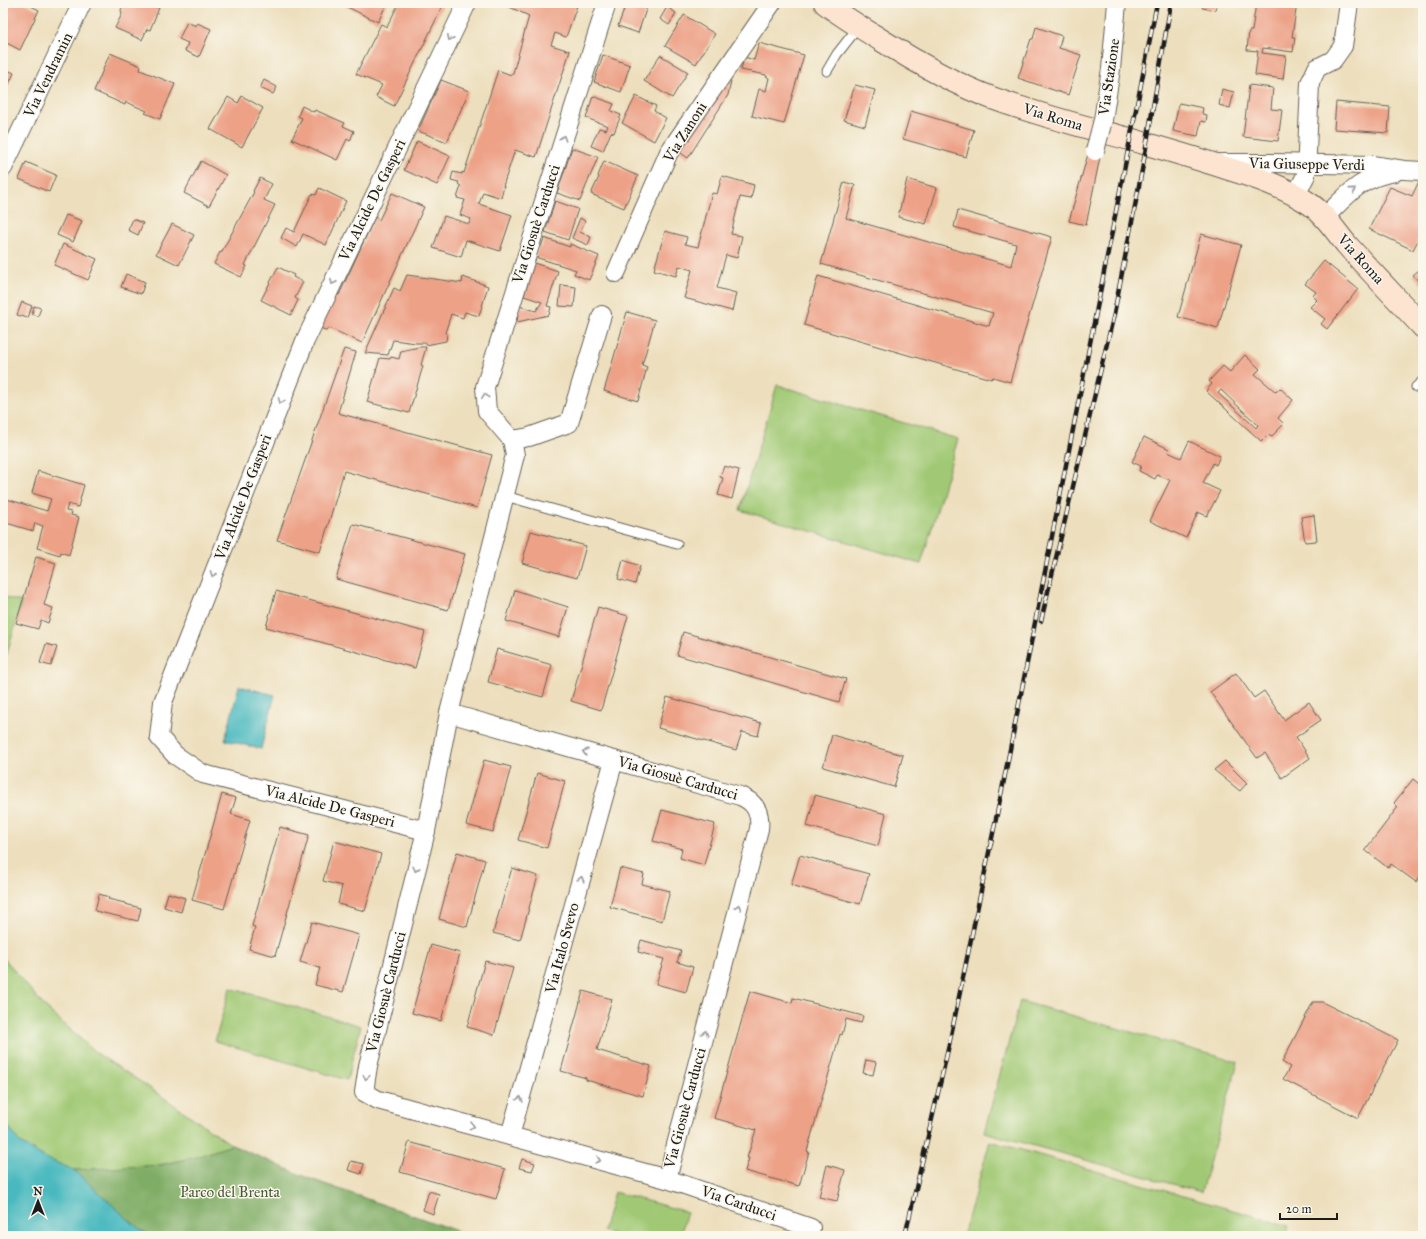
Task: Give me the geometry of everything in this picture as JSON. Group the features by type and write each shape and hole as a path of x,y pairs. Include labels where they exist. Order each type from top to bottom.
{"main road":[{"name":"Via Roma","path":"825,3 859,26 926,67 949,80 992,98 1055,119 1210,163 1269,182 1296,195 1317,209 1325,217 1347,245 1423,327"}],"street":[{"name":"Via Vendramin","path":"3,168 82,3"},
{"name":"Via Alcide De Gasperi","path":"426,831 203,774 175,755 159,737 163,702 305,341 467,3"},
{"name":"Via Giosuè Carducci","path":"449,713 740,796 751,802 756,807 760,821 759,829 667,1179 378,1100 364,1092 370,1059 426,831 449,713 515,455 512,440 487,411 485,387 607,3"},
{"name":"Via Zanoni","path":"616,273 669,152 772,3"},
{"name":"Via Stazione","path":"1095,151 1103,120 1111,69 1117,3"},
{"path":"1296,195 1304,180 1307,164 1310,83 1317,68 1333,60 1343,46 1349,3"},
{"name":"Via Giuseppe Verdi","path":"1210,163 1372,165 1404,170 1423,171"},
{"name":"Via Giuseppe Verdi","path":"1325,217 1361,183 1373,177 1404,170"},
{"path":"512,440 529,437 569,423 602,315"},
{"name":"Via Italo Svevo","path":"510,1136 614,760"},
{"name":"Via Carducci","path":"667,1179 811,1228"}],"lane":[{"path":"828,71 837,54 859,26"},
{"path":"505,496 677,544"}],"green space":[{"path":"777,385 958,439 921,564 740,510"},
{"path":"3,597 22,602 3,667"},
{"path":"3,957 45,1007 95,1052 232,1145 196,1157 154,1166 74,1170 48,1159 20,1143 3,1119"},
{"path":"230,988 361,1026 347,1080 215,1041"},
{"path":"1020,1001 1238,1062 1201,1192 984,1132"},
{"path":"990,1141 1289,1226 1286,1236 963,1236"},
{"name":"Parco del Brenta","path":"232,1145 308,1178 471,1236 151,1236 121,1214 74,1170 161,1165 196,1157"},
{"path":"614,1192 687,1212 680,1236 620,1236 603,1231"}],"water":[{"path":"239,686 275,695 261,749 225,740"},
{"path":"3,1119 20,1143 48,1159 74,1170 143,1232 151,1236 3,1236"}],"building":[{"path":"5,3 25,3 39,10 20,50 3,41 3,7"},
{"path":"124,3 140,3 143,5 144,3 147,3 159,8 150,30 147,29 142,40 115,28 122,14 121,10"},
{"path":"339,3 387,3 378,22"},
{"path":"399,3 444,3 394,106 376,97 382,85 356,74 381,24 387,27"},
{"path":"501,3 578,3 566,37 555,33 551,45 570,51 536,157 515,150 503,186 501,198 483,192 479,204 512,215 500,251 466,240 461,257 433,248 444,216 469,224 471,219 460,215 465,200 457,198 461,186 458,184 459,182 451,180 453,172 464,173 498,70 511,75 513,73 529,16"},
{"path":"622,3 648,4 638,33 618,26 624,10 620,8"},
{"path":"1204,3 1217,3 1215,10 1202,8"},
{"path":"1256,3 1297,3 1292,37 1295,37 1293,52 1263,48 1262,53 1286,56 1283,79 1255,75 1258,51 1247,50 1249,31 1252,31"},
{"path":"667,7 676,13 669,25 660,19"},
{"path":"684,15 715,34 696,64 665,46"},
{"path":"187,22 196,26 197,23 211,29 199,57 185,51 188,43 179,39"},
{"path":"1036,27 1062,36 1059,48 1081,55 1068,95 1018,78"},
{"path":"759,43 804,55 784,124 752,116 759,89 766,91 769,78 766,75 741,70 744,57 754,60"},
{"path":"110,53 141,66 140,70 175,84 160,119 145,113 147,111 126,102 125,105 94,91"},
{"path":"603,55 630,65 621,92 594,82"},
{"path":"660,55 688,72 672,98 644,81"},
{"path":"3,68 14,73 3,97"},
{"path":"724,76 731,81 728,95 688,158 678,151"},
{"path":"264,80 277,87 273,94 260,88"},
{"path":"441,80 469,91 447,142 418,131"},
{"path":"855,85 875,90 865,126 844,120"},
{"path":"1249,85 1273,88 1271,109 1282,110 1278,141 1243,137"},
{"path":"1222,89 1234,92 1230,108 1219,105"},
{"path":"242,96 263,108 242,147 210,129 228,97 238,103"},
{"path":"593,96 614,104 611,111 621,115 614,133 611,132 603,151 591,146 599,128 606,130 608,126 586,118"},
{"path":"636,96 656,106 654,111 666,118 654,141 622,123"},
{"path":"1336,102 1390,107 1388,133 1334,129"},
{"path":"1179,103 1203,108 1202,114 1207,115 1206,122 1201,121 1198,136 1173,131"},
{"path":"302,106 345,123 343,126 354,131 350,141 347,139 337,160 292,139 302,118 298,116"},
{"path":"911,111 974,130 966,157 903,139"},
{"path":"417,141 450,156 437,185 404,170"},
{"path":"572,148 598,157 580,201 557,193"},
{"path":"1088,154 1100,157 1086,225 1069,221"},
{"path":"201,161 226,175 209,206 184,193"},
{"path":"604,161 638,176 624,208 591,194 599,177 598,176"},
{"path":"26,162 56,175 49,192 19,179"},
{"path":"722,176 754,185 751,199 740,197 731,234 742,236 737,258 726,255 717,288 736,293 732,311 684,298 692,270 679,266 676,276 654,270 665,231 687,237 685,244 698,247 712,193 717,194"},
{"path":"260,178 272,184 264,200 275,205 245,265 247,266 241,277 214,264 254,192 253,191"},
{"path":"907,179 937,188 926,224 898,217"},
{"path":"1419,181 1423,181 1423,242 1418,240 1413,250 1369,229 1390,187 1412,196"},
{"path":"844,182 855,185 846,218 1011,266 1016,244 954,227 958,210 1052,237 1010,382 993,377 991,379 804,325 818,276 989,326 993,313 821,264"},
{"path":"319,188 346,201 326,245 303,234 297,247 281,238 286,228 294,232 312,194 316,195"},
{"path":"392,193 424,207 362,343 329,328 327,331 316,326 332,291 339,295 375,217 379,220"},
{"path":"555,201 578,209 568,240 545,232"},
{"path":"66,215 82,221 73,242 57,235"},
{"path":"580,218 585,221 580,232 591,237 588,245 572,238"},
{"path":"133,219 143,223 138,235 128,230"},
{"path":"172,224 194,235 179,265 156,254"},
{"path":"1201,234 1241,245 1218,328 1178,317"},
{"path":"544,238 570,247 570,244 599,256 589,280 574,274 576,270 535,257"},
{"path":"63,244 97,259 88,280 54,265"},
{"path":"1324,261 1358,289 1327,329 1321,324 1325,319 1310,307 1317,300 1313,296 1316,292 1305,284"},
{"path":"534,263 558,271 547,306 551,307 549,315 517,322 519,306 536,311 542,302 524,296"},
{"path":"278,267 294,275 293,277 303,282 295,298 298,300 291,315 261,300"},
{"path":"1423,267 1423,286 1413,275"},
{"path":"126,274 145,282 141,294 121,287"},
{"path":"407,275 462,283 463,277 488,286 479,316 465,312 463,318 451,314 445,333 447,334 446,341 426,345 427,343 393,340 388,355 365,353 394,288 400,291"},
{"path":"561,285 576,287 574,307 559,306"},
{"path":"22,302 32,306 28,318 17,315"},
{"path":"34,306 41,308 38,316 32,314"},
{"path":"627,312 655,320 642,365 647,367 638,401 604,391"},
{"path":"426,347 421,365 423,366 409,413 367,402 380,358 390,359 391,357 399,359 401,351"},
{"path":"344,349 356,352 338,413 492,455 477,508 344,471 320,552 277,540"},
{"path":"1245,355 1260,369 1255,374 1276,392 1280,388 1293,400 1278,418 1284,424 1271,437 1268,434 1261,441 1206,391 1212,384 1209,381 1223,366 1230,372","holes":["1221,390 1258,425 1256,428 1218,393"]},
{"path":"1144,437 1169,449 1168,452 1181,458 1189,441 1220,456 1216,465 1213,463 1203,483 1220,491 1207,516 1198,512 1186,538 1150,521 1170,480 1157,475 1155,479 1139,471 1141,466 1132,462"},
{"path":"724,466 739,470 732,499 718,495 723,478 720,477"},
{"path":"38,471 84,485 78,507 68,504 66,511 72,512 71,515 79,517 69,555 61,552 60,555 37,548 43,526 35,523 33,531 3,522 3,498 47,511 51,499 32,493"},
{"path":"1314,515 1317,541 1305,542 1301,517"},
{"path":"353,524 465,554 448,610 336,579"},
{"path":"531,531 586,546 577,578 522,563"},
{"path":"36,557 56,563 44,605 53,608 48,623 41,620 38,629 16,623"},
{"path":"623,560 640,566 635,584 618,579"},
{"path":"515,590 568,607 559,637 506,621"},
{"path":"276,591 425,632 415,668 266,627"},
{"path":"598,607 628,616 601,710 571,701"},
{"path":"683,632 846,679 839,702 677,655"},
{"path":"46,644 57,647 51,666 40,663"},
{"path":"497,649 552,665 543,697 488,682"},
{"path":"1236,673 1254,698 1264,691 1284,720 1309,702 1321,720 1296,737 1310,758 1282,778 1265,753 1257,758 1210,692"},
{"path":"667,697 761,723 758,736 742,732 736,750 658,728"},
{"path":"832,735 903,755 894,787 823,767"},
{"path":"484,760 511,767 493,832 466,825"},
{"path":"1225,761 1247,783 1240,791 1214,770"},
{"path":"537,773 565,781 547,848 518,840"},
{"path":"1413,779 1423,787 1423,873 1416,882 1391,864 1388,868 1365,850 1398,807 1394,803"},
{"path":"222,794 236,798 231,814 250,820 224,909 192,900"},
{"path":"815,795 886,814 878,846 807,826"},
{"path":"662,810 715,824 704,865 680,858 682,849 653,841"},
{"path":"280,827 309,835 275,956 249,949 255,927 252,926"},
{"path":"334,841 381,854 365,911 338,904 342,886 323,881"},
{"path":"457,852 485,860 467,927 439,919"},
{"path":"800,855 869,874 860,904 791,885"},
{"path":"512,868 538,876 520,940 493,933"},
{"path":"620,868 644,874 642,884 670,891 662,921 610,907"},
{"path":"168,893 185,898 181,912 164,907"},
{"path":"99,894 109,897 108,899 141,908 138,921 95,911"},
{"path":"312,922 359,935 343,992 315,985 320,968 300,962"},
{"path":"641,940 681,951 677,962 693,967 686,992 656,984 664,959 638,952"},
{"path":"431,945 460,953 441,1021 412,1013"},
{"path":"485,961 513,968 494,1035 467,1027"},
{"path":"583,991 612,999 597,1050 651,1066 643,1096 586,1080 586,1078 561,1071"},
{"path":"750,991 792,1003 793,998 863,1016 861,1023 846,1019 842,1035 840,1034 807,1151 809,1152 799,1186 745,1171 749,1158 747,1158 756,1130 714,1118"},
{"path":"1313,1002 1322,1002 1398,1040 1358,1118 1283,1079 1290,1067 1282,1062"},
{"path":"866,1060 876,1062 873,1075 863,1073"},
{"path":"409,1142 505,1169 496,1199 400,1172"},
{"path":"522,1159 535,1163 532,1171 519,1168"},
{"path":"351,1161 364,1164 361,1174 348,1170"},
{"path":"827,1165 845,1170 837,1201 819,1197"},
{"path":"429,1191 439,1194 433,1214 423,1210"}],"railway":[{"path":"905,1236 949,1045 1003,785 1157,3"},
{"path":"1041,621 1114,314 1143,165 1171,3"}]}
